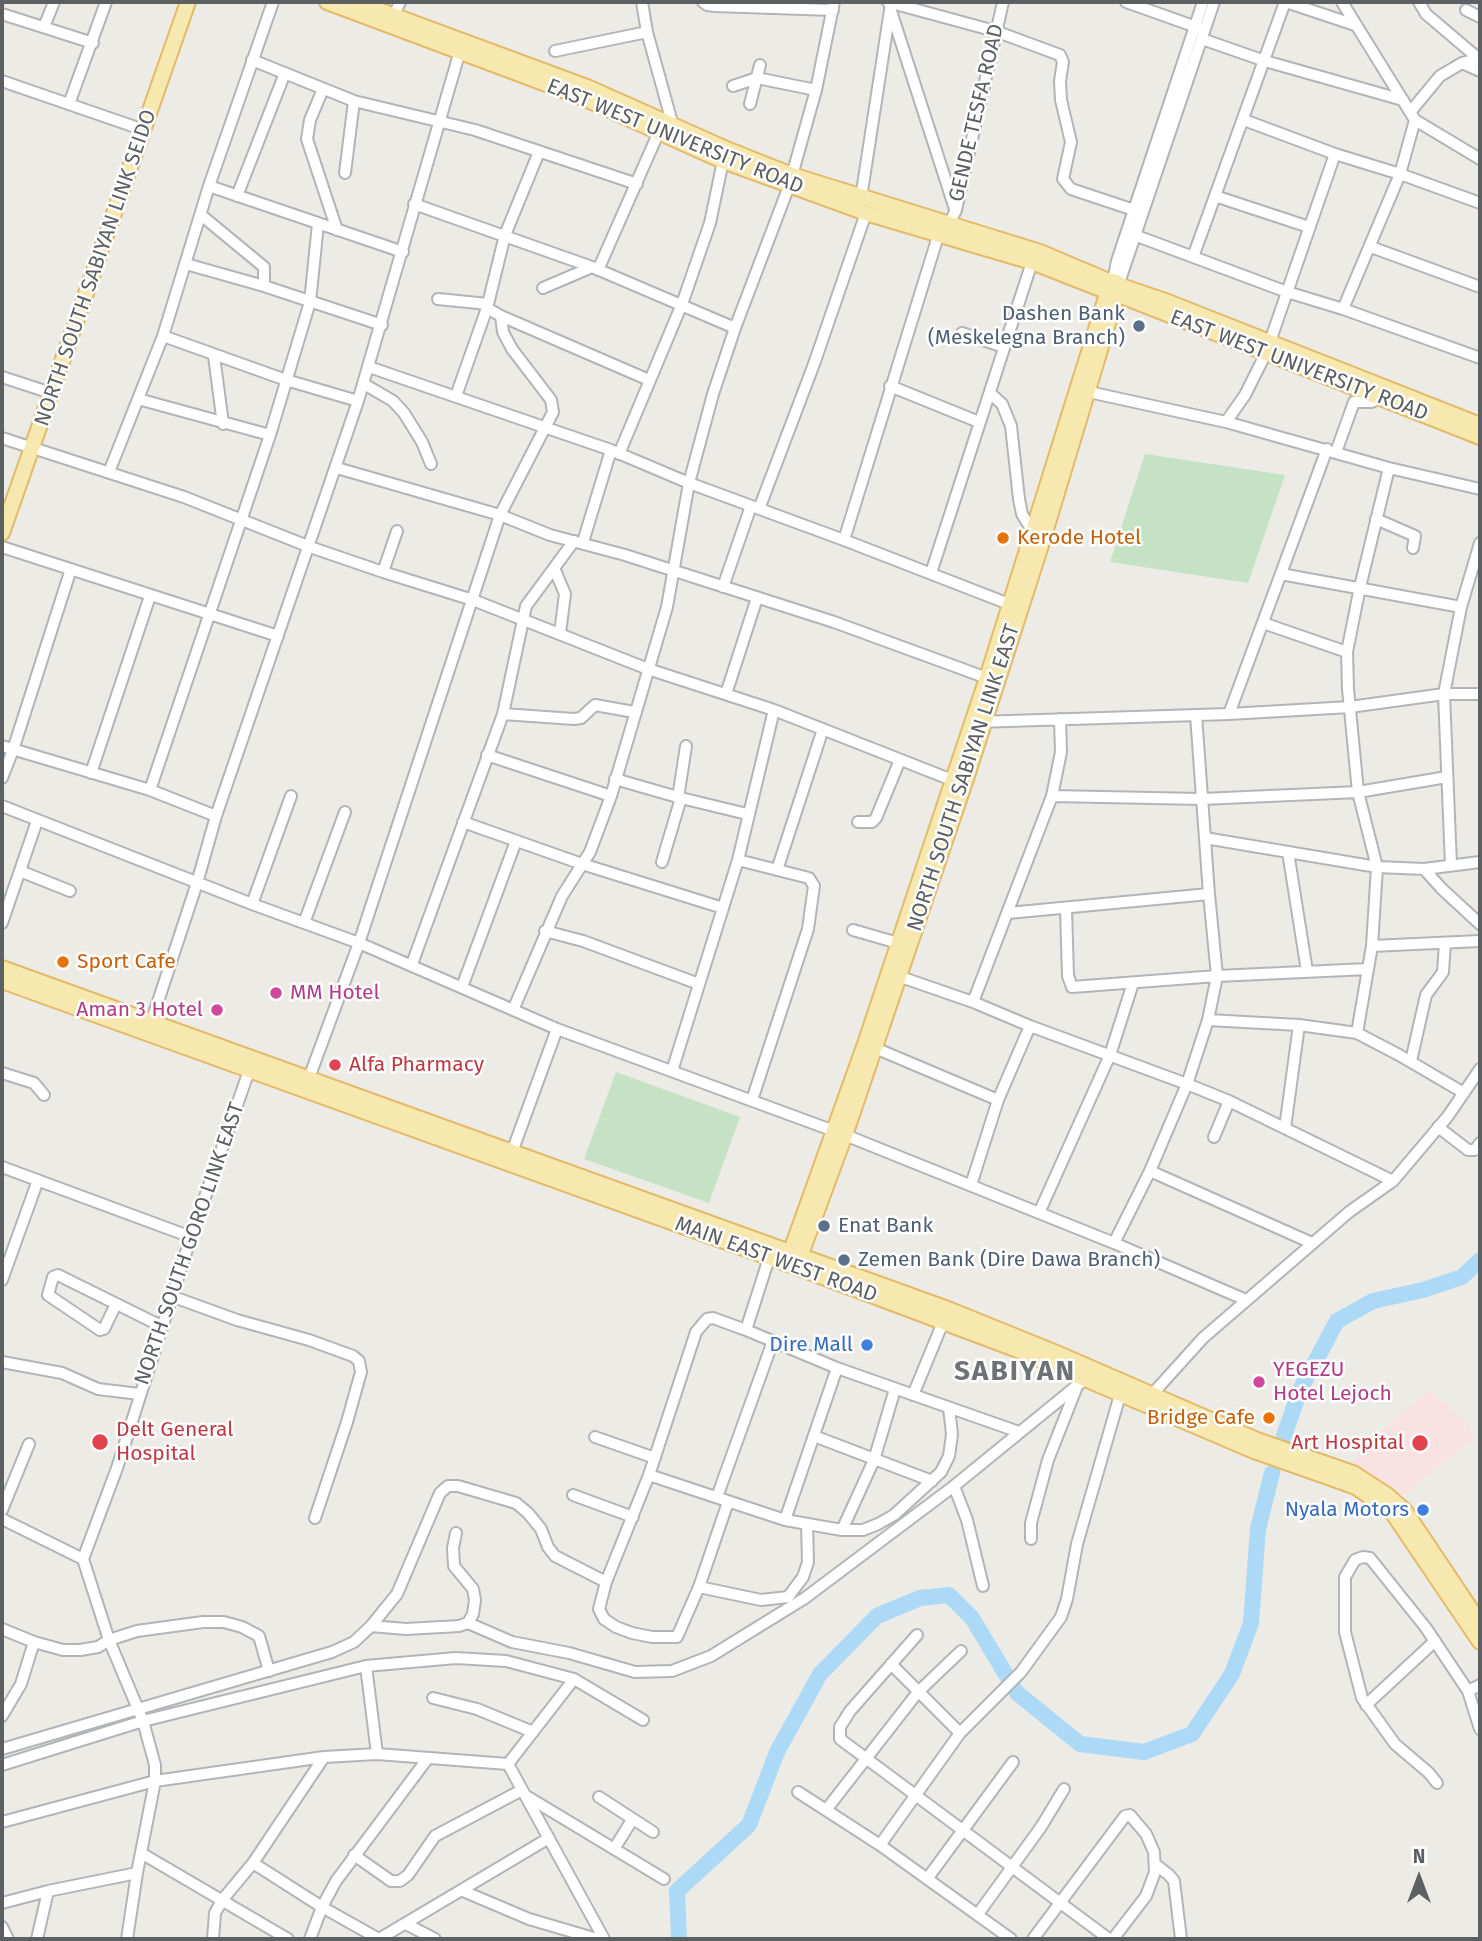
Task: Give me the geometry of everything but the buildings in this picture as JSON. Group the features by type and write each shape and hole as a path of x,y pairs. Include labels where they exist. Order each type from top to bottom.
{"main road":[{"name":"NORTH SOUTH SABIYAN LINK SEIDO","path":"2,533 5,516 32,448 188,2"},
{"name":"EAST WEST UNIVERSITY ROAD","path":"327,2 665,127 723,161 861,198 1480,425"},
{"name":"EAST WEST UNIVERSITY ROAD","path":"357,2 397,9 554,74 665,127 866,212 1040,252 1114,289"},
{"name":"NORTH SOUTH SABIYAN LINK EAST","path":"839,1133 875,1048 898,943 952,780 977,722 1026,571 1089,392 1114,289"},
{"name":"NORTH SOUTH SABIYAN LINK EAST","path":"793,1259 893,975 965,782 987,678 1009,604 1026,571 1033,532 1114,289"},
{"name":"EAST WEST UNIVERSITY ROAD","path":"1268,347 1379,398 1480,437"},
{"name":"MAIN EAST WEST ROAD","path":"5,976 615,1194 946,1316 1054,1352 1147,1400 1256,1446 1331,1472 1367,1480 1387,1495 1479,1634"},
{"name":"MAIN EAST WEST ROAD","path":"494,1152 512,1152 550,1172"},
{"name":"MAIN EAST WEST ROAD","path":"735,1240 769,1258 793,1259"},
{"name":"MAIN EAST WEST ROAD","path":"946,1316 1081,1383 1147,1400"}],"street":[{"path":"44,27 54,2"},
{"path":"69,104 106,2"},
{"path":"109,472 163,336 209,186 273,2"},
{"path":"542,288 595,269 665,127 642,2"},
{"path":"513,1010 545,931 598,833 611,796 667,607 689,483 713,394 734,328 791,181 816,90 834,6 714,6 703,2"},
{"name":"GENDE TESFA ROAD","path":"844,540 890,386 944,229 956,210 1003,2"},
{"path":"1126,2 1265,61 1403,100"},
{"name":"NORTH SOUTH SABIYAN LINK EAST","path":"1114,289 1137,236 1200,32 1203,2"},
{"name":"NORTH SOUTH SABIYAN LINK EAST","path":"1114,289 1134,210 1200,32 1214,2"},
{"path":"1192,257 1285,2 1355,25"},
{"path":"1342,2 1413,116 1480,159"},
{"path":"1419,2 1426,14 1480,62"},
{"path":"890,4 995,31 1063,57 1061,100 1071,142 1063,173 1065,183 1072,188 1134,210"},
{"path":"861,198 890,4"},
{"path":"890,4 956,210"},
{"path":"1466,10 1480,17"},
{"path":"2,14 93,43"},
{"path":"555,51 647,32"},
{"path":"150,1027 216,816 337,468 382,325 414,204 460,51"},
{"path":"252,60 354,101 475,130 636,184"},
{"path":"1343,309 1400,174 1413,116 1440,76 1462,63 1480,62"},
{"path":"750,104 760,65"},
{"path":"237,196 285,73"},
{"path":"733,86 757,78 816,90"},
{"path":"2,81 144,130"},
{"path":"323,89 310,120 307,139 337,230"},
{"path":"345,173 354,101"},
{"path":"1244,120 1480,203"},
{"path":"456,396 488,306 505,235 539,152"},
{"path":"1226,422 1245,395 1268,347 1335,154"},
{"path":"412,964 503,714 522,619 535,591 578,542 615,452 682,304 710,223 723,161"},
{"path":"209,186 403,252"},
{"path":"1215,196 1309,227"},
{"path":"414,204 595,269 734,328"},
{"path":"723,587 814,364 866,212"},
{"path":"201,215 264,267 264,286"},
{"path":"150,790 270,435 310,302 318,224"},
{"path":"1137,236 1287,292 1480,358"},
{"path":"1371,247 1480,287"},
{"path":"931,573 1032,262"},
{"path":"186,264 264,286 382,325"},
{"path":"438,299 488,306 501,316 649,380"},
{"path":"306,1084 359,943 500,515 553,412 551,400 512,349 503,332 501,316"},
{"path":"962,333 1004,347"},
{"path":"163,336 214,356 358,401"},
{"path":"214,356 223,424"},
{"path":"369,367 615,452 689,483 1009,604"},
{"path":"2,377 51,393"},
{"path":"363,384 393,401 422,442 431,464"},
{"path":"890,386 979,422"},
{"path":"1089,392 1226,422 1389,468 1480,489"},
{"path":"990,393 1002,404 1011,426 1022,514 1033,532"},
{"path":"1229,714 1281,573 1331,450 1354,402 1372,402 1379,398"},
{"path":"138,399 270,435"},
{"path":"2,438 184,496 310,547 473,600 648,669 774,710 952,780"},
{"path":"337,468 500,515 532,529 834,622 987,678"},
{"path":"1357,1033 1372,946 1377,867 1358,792 1347,652 1389,468"},
{"path":"1376,519 1415,536 1413,548"},
{"path":"383,572 397,531"},
{"path":"1451,864 1444,694 1461,607 1480,543"},
{"path":"2,547 278,636"},
{"path":"554,568 565,594 560,633"},
{"path":"2,778 71,569"},
{"path":"1281,573 1461,607"},
{"path":"91,773 150,596"},
{"path":"726,694 757,598"},
{"path":"1263,623 1347,652"},
{"path":"977,722 1229,714 1350,707 1444,694 1480,694"},
{"path":"503,714 574,719 581,718 595,705 634,712"},
{"path":"672,1071 738,860 774,710"},
{"path":"1114,1243 1150,1171 1187,1084 1208,1020 1217,976 1196,715"},
{"path":"973,1002 1052,796 1061,752 1060,719"},
{"path":"777,870 822,729"},
{"path":"2,746 150,790 216,816"},
{"path":"662,862 679,798 686,746"},
{"path":"487,755 611,796"},
{"path":"858,822 872,822 876,818 900,760"},
{"path":"1052,796 1202,799 1358,792 1447,777"},
{"path":"615,779 747,814"},
{"path":"252,904 291,796"},
{"path":"2,806 412,964 557,1029 839,1133 971,1185 1246,1300"},
{"path":"304,923 345,812"},
{"path":"2,923 37,821"},
{"path":"463,822 582,864 723,908"},
{"path":"1205,838 1377,867 1424,869 1480,863"},
{"path":"462,987 516,841"},
{"path":"1288,852 1307,971"},
{"path":"738,860 813,880 814,894 808,929 751,1100"},
{"path":"1424,869 1480,924"},
{"path":"20,871 70,891"},
{"path":"1008,913 1209,894"},
{"path":"1066,909 1068,976 1072,987 1217,976 1368,969"},
{"path":"853,930 898,943"},
{"path":"545,931 583,941 699,985"},
{"path":"1372,946 1480,941"},
{"path":"1411,1061 1426,995 1441,977 1445,967 1445,943"},
{"path":"893,975 973,1002 1229,1101 1393,1181"},
{"path":"1039,1213 1110,1055 1133,983"},
{"path":"1208,1020 1299,1025 1357,1033 1464,1093"},
{"path":"1285,1128 1299,1025"},
{"path":"971,1185 998,1100 1030,1026"},
{"path":"512,1152 557,1029"},
{"path":"875,1048 998,1100"},
{"name":"NORTH SOUTH GORO LINK EAST","path":"83,1559 117,1468 191,1237 251,1065"},
{"path":"1147,1400 1203,1338 1312,1243 1393,1181 1480,1069"},
{"path":"2,1073 34,1083 44,1095"},
{"path":"1214,1137 1229,1101"},
{"path":"1437,1127 1468,1150 1475,1150 1480,1143"},
{"path":"2,1167 191,1237"},
{"path":"1150,1171 1312,1243"},
{"path":"2,1280 38,1180"},
{"path":"746,1329 769,1258"},
{"path":"116,1304 102,1330 48,1295 56,1275 162,1326"},
{"path":"172,1296 237,1320 309,1340 353,1356 359,1361 361,1372 347,1422 315,1518"},
{"path":"913,1395 946,1316"},
{"path":"729,1502 699,1587 677,1637 632,1633 616,1628 604,1619 599,1609 606,1582 649,1475 700,1325 707,1319 713,1318 746,1329 837,1368 1019,1432"},
{"path":"717,1497 773,1341"},
{"path":"2,1362 62,1373 98,1389 139,1394"},
{"path":"785,1520 837,1368"},
{"path":"371,1626 407,1629 459,1626 468,1623 512,1642 569,1653 635,1672 671,1671 711,1656 804,1598 954,1486 1081,1383"},
{"path":"1031,1539 1031,1523 1048,1460 1081,1383"},
{"path":"842,1530 874,1460 895,1389"},
{"path":"880,1845 960,1734 1021,1672 1057,1625 1064,1609 1077,1544 1120,1395"},
{"path":"649,1475 785,1520 842,1530 863,1530 894,1515 941,1472 949,1455 949,1408"},
{"path":"814,1436 932,1481"},
{"path":"595,1437 655,1458"},
{"path":"2,1510 29,1444"},
{"path":"2,1735 4,1748 332,1652 354,1642 397,1594 440,1493 448,1486 458,1486 516,1503 541,1529 548,1548 555,1556 606,1582"},
{"path":"954,1486 967,1520 983,1586"},
{"path":"573,1496 633,1517"},
{"path":"2,1519 83,1559 109,1640 143,1721 152,1751 155,1781 136,1873 127,1939"},
{"path":"699,1587 761,1601 788,1597 803,1577 808,1562 807,1524"},
{"path":"456,1532 453,1564 473,1589 475,1600 473,1614 468,1623"},
{"path":"1437,1783 1395,1744 1362,1698 1345,1632 1345,1577 1355,1560 1370,1558 1435,1641 1468,1691 1480,1730"},
{"path":"2,1629 63,1650 80,1650 98,1647 109,1640 136,1631 203,1622 224,1622 259,1636 269,1671"},
{"path":"916,1635 850,1711 840,1727 840,1739 915,1793 1012,1867 1060,1902 1111,1939 1146,1896 1154,1879 1154,1852 1146,1834 1127,1815 1060,1902 1033,1939"},
{"path":"1366,1705 1435,1641"},
{"path":"2,1716 21,1684 34,1642"},
{"path":"827,1810 918,1692 961,1651"},
{"path":"2,1765 143,1721 366,1666 456,1658 481,1658 529,1666 573,1679 643,1720"},
{"path":"891,1664 960,1734"},
{"path":"366,1666 377,1754"},
{"path":"508,1764 573,1679"},
{"path":"1468,1691 1480,1685"},
{"path":"433,1698 477,1709 533,1732"},
{"path":"2,1822 155,1781 324,1757 377,1754 508,1764"},
{"path":"213,1939 215,1913 223,1899 253,1863 324,1757"},
{"path":"310,1939 322,1907 336,1881 428,1758"},
{"path":"927,1879 1013,1762"},
{"path":"508,1764 604,1939"},
{"path":"978,1914 1064,1789"},
{"path":"798,1792 880,1845 1011,1939"},
{"path":"354,1855 391,1881 400,1881 435,1836 523,1793"},
{"path":"523,1793 664,1879"},
{"path":"599,1797 653,1832"},
{"path":"614,1849 632,1820"},
{"path":"253,1863 379,1939 550,1838"},
{"path":"141,1853 288,1939"},
{"path":"1155,1864 1174,1881 1181,1939"},
{"path":"2,1903 136,1873"},
{"path":"37,1939 48,1891"},
{"path":"463,1891 529,1919 597,1939"},
{"path":"406,1924 435,1939"},
{"path":"2,1927 8,1939"}],"shaded area":[{"name":"Art Hospital","path":"1430,1389 1468,1424 1474,1436 1473,1440 1399,1500 1349,1468 1377,1436"}],"green space":[{"path":"1145,454 1285,475 1248,583 1110,562"},
{"path":"616,1072 740,1117 709,1203 584,1159"}],"waterway":[{"path":"1284,1436 1300,1390 1337,1321 1373,1301 1423,1290 1462,1277 1480,1260"},
{"path":"679,1939 677,1891 749,1825 777,1752 820,1674 877,1616 920,1598 949,1595 972,1618 1017,1693 1080,1744 1144,1752 1192,1734 1232,1674 1251,1623 1258,1529 1272,1473"}],"place":[{"name":"Dashen Bank (Meskelegna Branch)","path":"1139,326"},
{"name":"Kerode Hotel","path":"1003,538"},
{"name":"Sport Cafe","path":"63,962"},
{"name":"MM Hotel","path":"276,993"},
{"name":"Aman 3 Hotel","path":"217,1010"},
{"name":"Alfa Pharmacy","path":"335,1065"},
{"name":"Enat Bank","path":"824,1226"},
{"name":"Zemen Bank (Dire Dawa Branch)","path":"844,1260"},
{"name":"Dire Mall","path":"867,1345"},
{"name":"YEGEZU Hotel Lejoch","path":"1259,1382"},
{"name":"Bridge Cafe","path":"1269,1418"},
{"name":"Delt General Hospital","path":"100,1442"},
{"name":"Art Hospital","path":"1420,1443"},
{"name":"Nyala Motors","path":"1423,1510"}],"district":[{"name":"SABIYAN","path":"1015,1372"}]}
